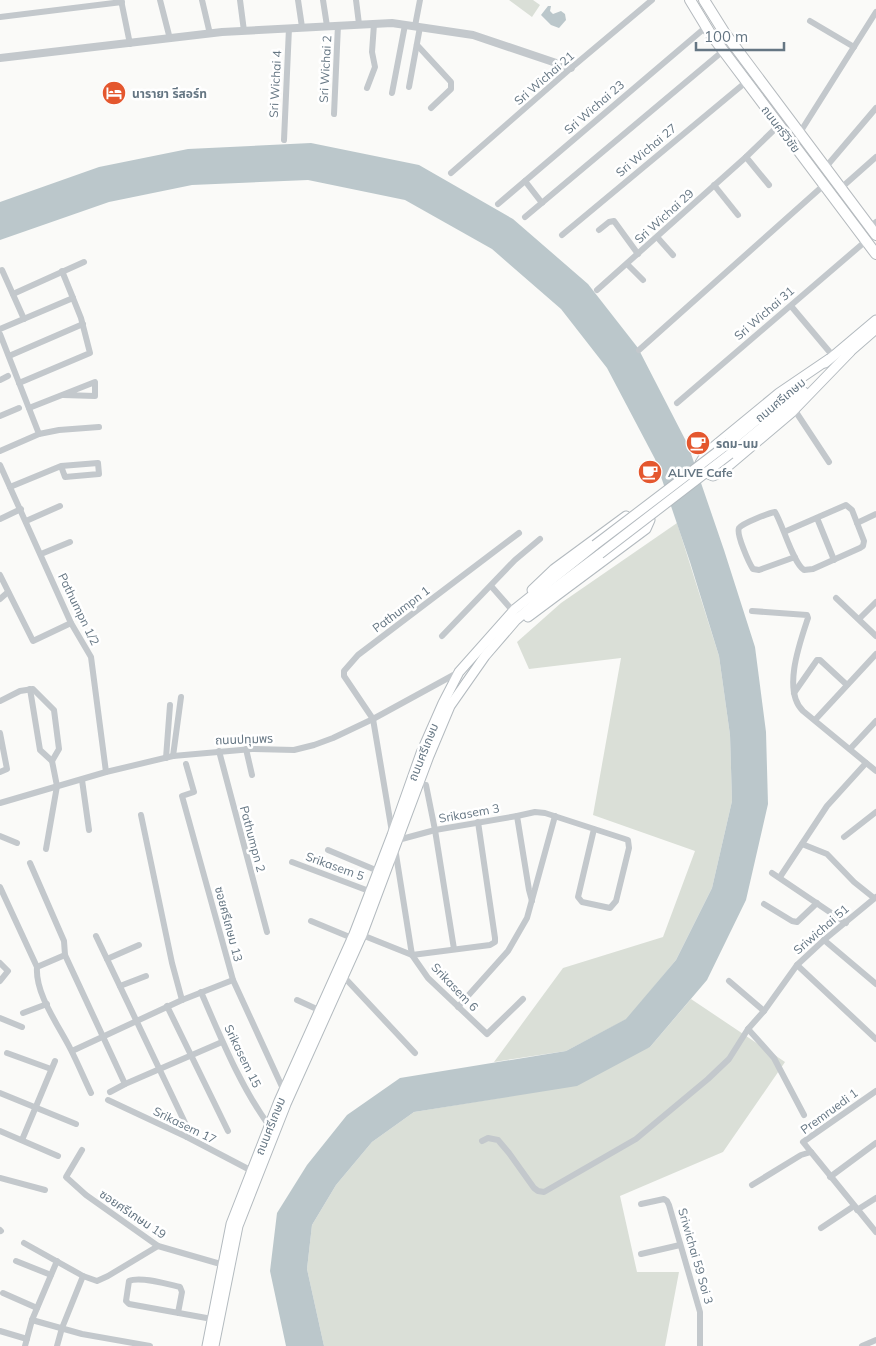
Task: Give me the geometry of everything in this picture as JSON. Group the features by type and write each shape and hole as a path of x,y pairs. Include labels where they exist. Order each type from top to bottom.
{"main road":[{"name":"ถนนศรีวิชัย","path":"690,0 723,51 876,254"},
{"name":"ถนนศรีวิชัย","path":"704,0 724,32 799,134 874,228"},
{"path":"824,185 834,178"},
{"path":"873,330 876,319"},
{"name":"ถนนศรีเกษม","path":"214,1346 233,1235 231,1224 284,1091 357,936 450,706 484,656 516,620 597,550 831,358 873,330"},
{"name":"ถนนศรีเกษม","path":"207,1346 224,1265 233,1235 286,1104 344,977 369,891 395,841 421,753 459,672 514,610 730,454 850,352 873,330"},
{"path":"831,358 779,393 706,453 701,460 701,467 709,475 720,473 794,409 850,352"},
{"path":"484,656 520,623 646,530 650,524 650,517 642,510 632,511 538,582 514,610"}],"street":[{"path":"160,0 170,39"},
{"path":"202,0 210,34"},
{"path":"240,0 244,31"},
{"path":"298,0 302,27"},
{"path":"323,0 328,26"},
{"path":"356,0 359,24"},
{"path":"409,87 416,45 420,0"},
{"name":"Sri Wichai 21","path":"451,173 652,0"},
{"path":"0,17 121,1 130,44"},
{"path":"799,134 876,12"},
{"path":"810,21 854,47"},
{"path":"0,58 210,34 392,23 473,35 571,68"},
{"path":"367,88 375,67 372,52 374,24"},
{"name":"Sri Wichai 2","path":"334,114 338,25"},
{"path":"392,93 405,25"},
{"name":"Sri Wichai 23","path":"498,204 706,27"},
{"name":"Sri Wichai 4","path":"284,140 289,28"},
{"path":"416,45 451,82 451,89 431,108"},
{"path":"525,217 723,51"},
{"name":"Sri Wichai 27","path":"562,235 746,82"},
{"path":"825,168 876,108"},
{"name":"Sri Wichai 29","path":"597,290 778,126"},
{"path":"746,157 769,185"},
{"path":"841,188 876,157"},
{"path":"525,181 542,202"},
{"path":"714,185 738,215"},
{"path":"639,350 824,185"},
{"path":"599,230 609,222 614,221 638,254"},
{"path":"657,237 672,255"},
{"name":"Sri Wichai 31","path":"677,403 867,240"},
{"path":"13,294 84,262"},
{"path":"627,264 643,280"},
{"path":"2,270 24,319"},
{"path":"19,383 90,353 83,324 62,271"},
{"path":"0,329 73,298"},
{"path":"791,306 831,358"},
{"path":"10,356 83,324"},
{"path":"0,334 39,434"},
{"path":"0,380 8,376"},
{"path":"29,408 95,382 95,396 63,395"},
{"path":"0,416 19,408"},
{"path":"794,409 829,462"},
{"path":"0,451 39,434 58,430 99,427"},
{"path":"10,486 61,466 98,463 99,474 65,477 61,466"},
{"name":"Pathumpn 1/2","path":"0,467 21,509 71,623 91,657 106,772"},
{"path":"784,532 846,505 852,510 864,541 863,546 813,569 804,570 799,566 784,532 777,514 774,511 741,526 738,532 752,569 759,570 795,557"},
{"path":"26,521 60,506"},
{"path":"0,519 21,509"},
{"path":"857,523 876,514"},
{"path":"817,518 834,560"},
{"name":"Pathumpn 1","path":"373,719 344,676 344,671 358,655 518,533"},
{"path":"442,636 515,560 540,539"},
{"path":"41,554 70,542"},
{"path":"0,575 33,641 71,623"},
{"path":"491,586 514,610"},
{"path":"0,599 8,592"},
{"path":"836,598 876,636"},
{"path":"859,620 876,602"},
{"path":"752,611 803,614 807,617 796,659 793,683 799,708 876,771"},
{"path":"815,720 876,654"},
{"path":"794,693 817,660 820,660 847,685"},
{"name":"ถนนปทุมพร","path":"0,803 106,772 169,757 246,749 294,750 314,745 373,719 459,672"},
{"path":"30,689 40,750 52,762 57,786 46,849"},
{"path":"0,701 20,691 33,689 54,710 59,749 52,762"},
{"path":"169,757 181,697"},
{"path":"169,757 170,705"},
{"path":"373,719 395,841 412,955"},
{"path":"850,749 876,721"},
{"path":"0,733 7,770 0,772"},
{"path":"246,749 252,776"},
{"name":"Pathumpn 2","path":"219,751 267,932"},
{"path":"780,877 827,806 866,763"},
{"name":"ซอยศรีเกษม 13","path":"186,764 194,792 182,796 233,980 284,1091"},
{"path":"82,780 89,830"},
{"path":"426,785 454,949"},
{"path":"517,816 535,812 555,816 625,839 629,843 616,901 610,908 582,902 578,897 594,829"},
{"path":"844,837 876,812"},
{"path":"141,815 172,963 182,1000"},
{"name":"Srikasem 3","path":"395,841 435,830 517,816 532,901"},
{"path":"458,1007 508,951 527,918 555,816"},
{"path":"311,921 412,955 485,946 495,942 478,822"},
{"path":"0,836 17,843"},
{"path":"802,844 827,854 854,882 875,897"},
{"path":"328,850 378,871"},
{"name":"Srikasem 5","path":"292,862 369,891"},
{"path":"30,864 64,941 65,955 125,1084"},
{"path":"772,872 846,923"},
{"path":"0,887 37,967 36,978 47,1004 72,1051 91,1093"},
{"name":"Sriwichai 51","path":"482,1141 488,1138 498,1140 510,1153 534,1188 544,1192 636,1139 729,1059 748,1029 764,1011 797,965 875,897"},
{"path":"764,904 792,921 797,922 817,902"},
{"path":"96,936 188,1127 187,1137"},
{"path":"824,940 876,984"},
{"path":"107,959 139,945"},
{"path":"37,967 65,955"},
{"name":"Srikasem 6","path":"412,955 428,978 486,1034 523,999"},
{"path":"0,963 8,971 0,981"},
{"path":"797,965 876,1038"},
{"path":"120,986 146,976"},
{"path":"344,977 415,1053"},
{"path":"72,1051 168,1006 233,980"},
{"path":"729,980 764,1011"},
{"name":"Srikasem 15","path":"201,992 222,1042 254,1106 270,1127"},
{"path":"297,1000 321,1011"},
{"path":"23,1013 47,1004"},
{"path":"168,1006 228,1131"},
{"path":"0,1018 22,1027"},
{"path":"748,1029 774,1058 804,1114"},
{"path":"110,1092 222,1042"},
{"path":"7,1053 51,1069"},
{"path":"22,1140 55,1061"},
{"name":"Premruedi 1","path":"811,1152 803,1142 876,1091"},
{"path":"0,1093 76,1124"},
{"name":"Srikasem 17","path":"108,1100 187,1137 252,1171"},
{"path":"0,1131 58,1156"},
{"path":"830,1176 876,1143"},
{"name":"ซอยศรีเกษม 19","path":"82,1150 66,1177 67,1180 158,1246 224,1265"},
{"path":"752,1185 801,1155 811,1152 876,1232"},
{"path":"0,1178 44,1190"},
{"path":"821,1228 876,1198"},
{"name":"Sriwichai 59 Soi 3","path":"641,1204 660,1199 667,1200 700,1312 700,1346"},
{"path":"24,1243 84,1276 97,1281 158,1246"},
{"path":"641,1254 680,1245"},
{"path":"0,1331 26,1343 32,1320 57,1260"},
{"path":"16,1261 51,1275"},
{"path":"57,1346 62,1328 84,1276"},
{"path":"178,1313 182,1292 180,1287 145,1281 129,1281 126,1301 129,1304 178,1313 212,1319"},
{"path":"3,1293 37,1308"},
{"path":"32,1320 82,1334 150,1346"},
{"path":"862,1346 876,1340"}],"shaded area":[{"path":"509,0 533,0 540,5 532,17"},
{"path":"548,6 551,6 550,11 553,14 561,11 565,14 566,20 559,28 551,25 541,15"},
{"path":"311,143 419,165 513,219 588,284 638,348 688,445 755,647 766,732 768,804 746,900 707,980 650,1047 577,1086 414,1112 372,1142 336,1185 312,1225 307,1269 324,1346 286,1346 270,1271 277,1213 307,1165 347,1115 400,1078 566,1051 626,1019 676,960 712,888 732,801 730,735 719,656 655,459 607,368 561,309 492,249 405,200 308,180 192,185 109,202 0,240 0,202 99,167 188,149"},
{"path":"677,523 719,656 730,735 732,801 712,888 676,960 627,1019 566,1051 494,1062 563,968 663,937 695,851 593,815 621,658 529,669 517,642 561,603"},
{"path":"691,999 785,1062 723,1152 620,1196 637,1272 679,1272 665,1346 324,1346 307,1269 312,1225 336,1185 372,1142 414,1112 499,1098 650,1047"}],"place":[{"name":"นารายา รีสอร์ท","path":"114,93"},
{"name":"รดม-นม","path":"698,443"},
{"name":"ALIVE Cafe","path":"650,472"}]}
